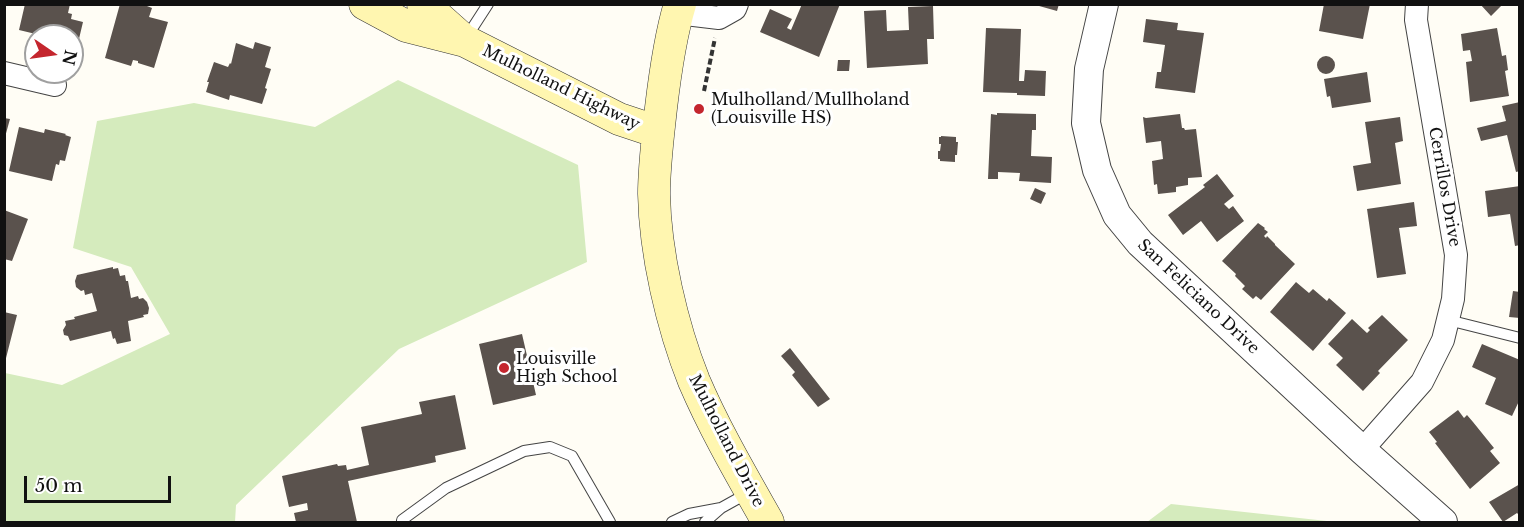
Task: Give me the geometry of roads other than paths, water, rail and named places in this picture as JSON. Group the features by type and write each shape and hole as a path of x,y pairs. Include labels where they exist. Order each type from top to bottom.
{"main road":[{"name":"Mulholland Highway","path":"365,4 406,26 465,41 619,119 658,132"},
{"name":"Mulholland Highway","path":"423,4 465,41"},
{"name":"Mulholland Drive","path":"679,9 664,83 658,132 654,194 658,250 679,337 694,379 715,426 768,522"}],"street":[{"path":"679,9 719,18 735,9 737,4"},
{"name":"San Feliciano Drive","path":"1104,4 1089,69 1086,123 1097,170 1118,215 1140,243 1362,450 1443,522"},
{"name":"Cerrillos Drive","path":"1362,450 1422,382 1443,340 1453,299 1456,255 1416,20 1418,4"},
{"path":"4,73 55,85"}],"lane":[{"path":"465,41 488,4"},
{"path":"1448,321 1520,338"},
{"path":"402,522 446,488 524,451 550,447 572,456 610,522"},
{"path":"672,522 721,508 751,492"},
{"path":"705,522 721,508"}],"place":[{"name":"Mulholland/Mullholand (Louisville HS)","path":"699,109"},
{"name":"Louisville High School","path":"504,368"}]}
